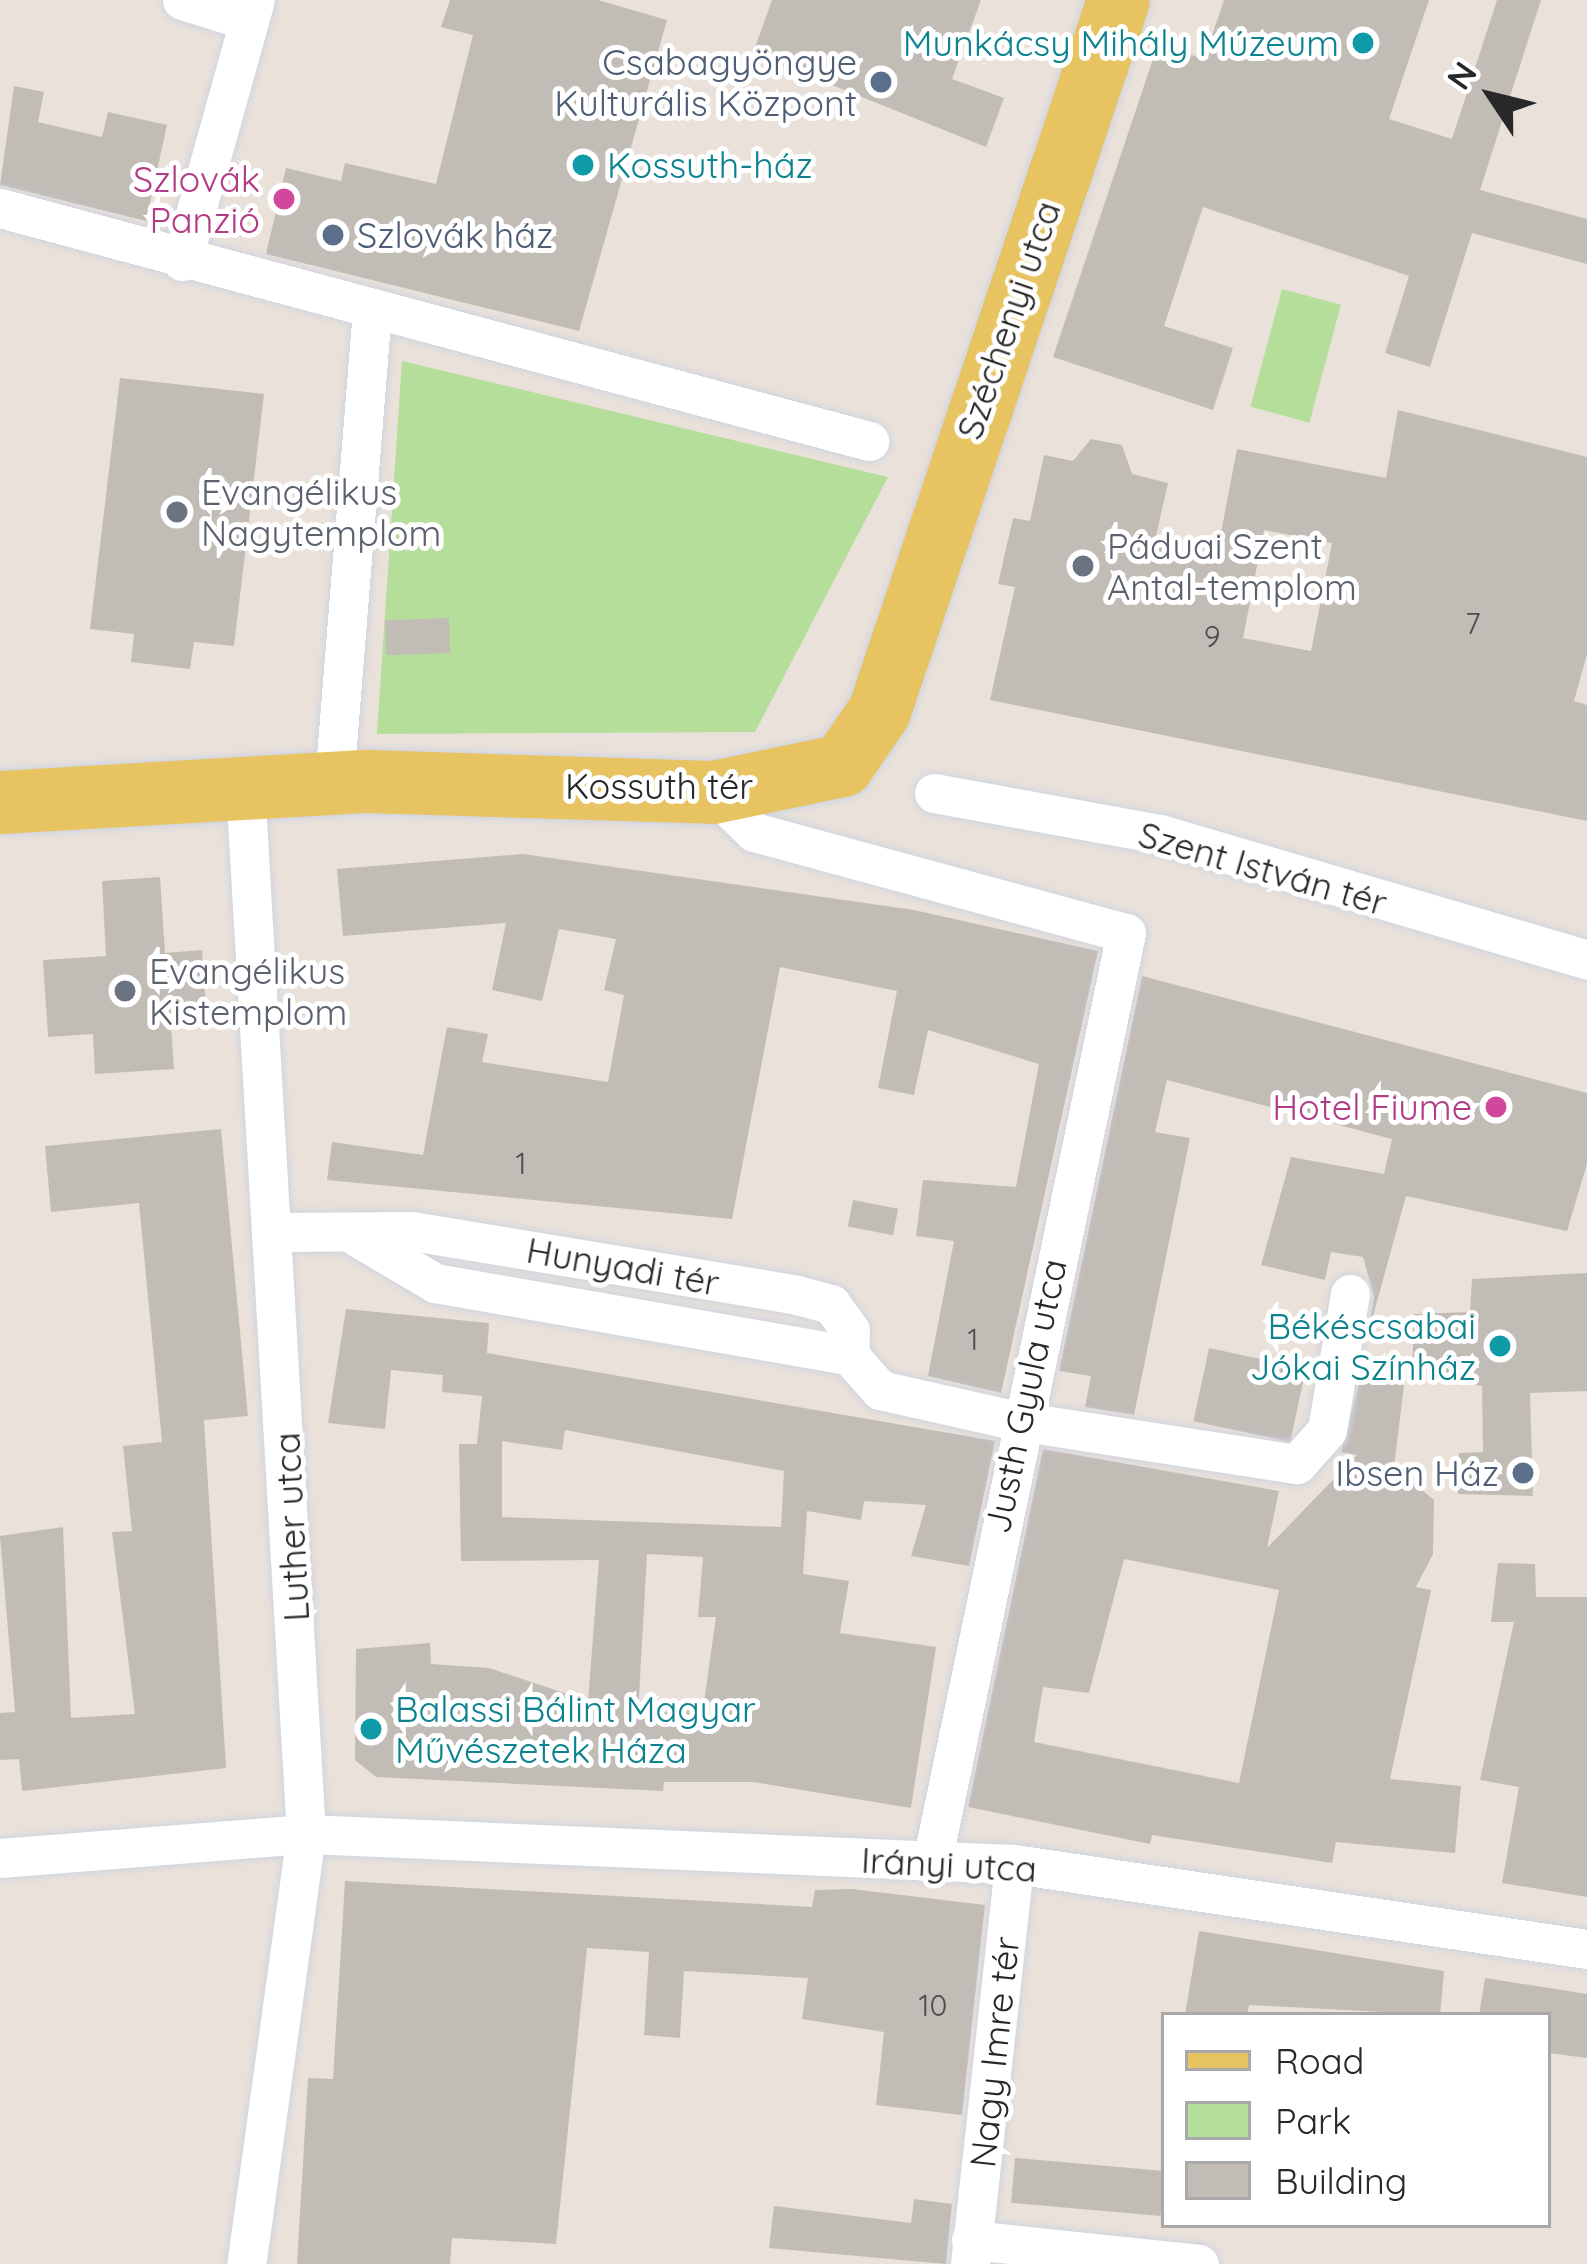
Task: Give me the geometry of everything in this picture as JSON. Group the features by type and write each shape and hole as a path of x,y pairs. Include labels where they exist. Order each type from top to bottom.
{"main road":[{"name":"Széchenyi utca","path":"902,642 1118,0"},
{"name":"Kossuth tér","path":"0,802 334,782 713,792 842,765 879,711 902,642"}],"street":[{"path":"182,0 252,11 182,261"},
{"path":"0,208 182,261 869,441"},
{"path":"334,782 372,309"},
{"name":"Luther utca","path":"245,786 276,1232 306,1834 246,2264"},
{"name":"Justh Gyula utca","path":"713,792 754,832 1126,933 1018,1421 932,1862"},
{"name":"Szent István tér","path":"934,793 1160,834 1587,960"},
{"name":"Hunyadi tér","path":"276,1232 357,1237 412,1231 797,1295 831,1304 850,1330 849,1355"},
{"name":"Hunyadi tér","path":"357,1237 435,1283 849,1355 880,1390 1018,1421 1298,1463 1327,1430 1350,1294"},
{"name":"Irányi utca","path":"0,1858 306,1834 1014,1864 1587,1949"},
{"name":"Nagy Imre tér","path":"970,2252 1014,1864"},
{"path":"970,2252 1198,2264"}],"green space":[{"path":"1282,289 1341,305 1309,423 1250,407"},
{"path":"402,361 888,477 755,732 377,734"}],"building":[{"path":"450,0 598,0 667,20 579,331 266,254 286,168 341,181 345,163 436,184 473,35 441,27"},
{"name":"Csabagyöngye Kulturális Központ","path":"772,0 981,0 952,79 1004,98 986,147 753,53"},
{"path":"1224,0 1429,0 1389,119 1452,139 1497,0 1541,0 1480,190 1587,219 1587,264 1472,233 1430,367 1385,353 1409,276 1203,207 1164,326 1233,348 1213,410 1053,357 1158,44 1204,59"},
{"path":"14,86 44,92 38,122 102,137 108,112 167,125 146,221 0,185"},
{"name":"Evangélikus Nagytemplom","path":"120,378 264,394 234,646 194,642 190,669 131,662 134,634 90,629"},
{"path":"1398,410 1587,457 1587,654 1574,701 1587,705 1587,821 990,700 1015,587 998,584 1013,518 1030,521 1044,455 1073,461 1091,439 1122,445 1132,474 1168,483 1154,545 1216,559 1237,449 1386,478","holes":["1264,530 1332,543 1311,651 1243,638"]},
{"path":"449,618 450,653 386,655 385,620"},
{"path":"523,854 914,910 1098,951 1001,1393 928,1376 954,1241 916,1236 923,1180 1016,1187 1039,1064 928,1030 914,1095 878,1088 897,991 780,967 732,1219 327,1180 332,1142 423,1155 447,1027 488,1034 482,1062 608,1082 624,995 604,990 616,939 559,929 542,1001 492,990 506,923 343,936 337,869"},
{"name":"Evangélikus Kistemplom","path":"160,877 165,953 202,950 207,1023 171,1025 174,1069 95,1074 93,1034 48,1037 43,960 106,956 102,881"},
{"path":"1142,976 1587,1093 1587,1164 1567,1231 1406,1196 1367,1338 1374,1297 1363,1257 1331,1252 1325,1280 1261,1265 1291,1157 1384,1174 1392,1139 1167,1080 1155,1132 1190,1138 1134,1415 1085,1407 1091,1376 1059,1371"},
{"path":"221,1129 248,1416 204,1420 226,1768 22,1791 19,1759 0,1760 0,1713 15,1712 0,1536 63,1527 71,1718 135,1714 112,1532 132,1531 123,1446 162,1442 139,1203 51,1212 45,1146"},
{"path":"853,1200 898,1209 893,1235 848,1227"},
{"name":"Békéscsabai Jókai Színház","path":"1587,1273 1587,1391 1530,1393 1533,1496 1458,1494 1459,1453 1483,1452 1482,1386 1412,1377 1414,1314 1470,1312 1472,1279"},
{"path":"346,1309 489,1323 487,1353 995,1441 969,1566 911,1556 926,1505 864,1501 861,1520 807,1511 803,1574 849,1581 840,1633 936,1647 911,1808 753,1782 664,1782 663,1791 376,1777 355,1760 356,1649 430,1643 431,1664 489,1668 588,1701 599,1560 461,1561 459,1444 477,1444 482,1396 442,1392 443,1375 391,1370 385,1429 328,1423","holes":["565,1430 784,1471 781,1527 502,1517 502,1441 562,1450","647,1554 703,1557 698,1617 716,1617 703,1709 638,1714"]},
{"path":"1209,1348 1306,1369 1290,1442 1193,1421"},
{"path":"1360,1380 1404,1385 1394,1467 1434,1500 1433,1554 1416,1587 1431,1590 1390,1779 1461,1786 1455,1853 1336,1842 1332,1863 1152,1835 1150,1844 968,1807 1043,1449 1279,1491 1267,1548 1357,1455 1341,1452","holes":["1124,1559 1279,1590 1239,1783 1034,1742 1043,1687 1089,1693"]},
{"path":"1498,1563 1535,1564 1536,1597 1587,1597 1587,1897 1502,1883 1519,1787 1480,1780 1514,1622 1491,1622"},
{"path":"345,1881 812,1907 815,1890 852,1889 985,1905 962,2115 876,2105 884,2032 802,2019 808,1978 684,1971 680,2038 644,2035 649,1952 587,1948 556,2244 452,2238 450,2264 297,2264 308,2078 333,2079"},
{"path":"1199,1931 1444,1971 1440,2012 1249,2005 1248,2012 1186,2012"},
{"path":"1485,1978 1587,1994 1587,2058 1551,2053 1551,2012 1479,2012"},
{"path":"1015,2158 1161,2171 1161,2216 1011,2203"},
{"path":"914,2199 952,2204 946,2264 769,2248 774,2206 911,2223"}],"place":[{"name":"Munkácsy Mihály Múzeum","path":"1363,43"},
{"name":"Csabagyöngye Kulturális Központ","path":"881,82"},
{"name":"Kossuth-ház","path":"583,165"},
{"name":"Szlovák Panzió","path":"284,199"},
{"name":"Szlovák ház","path":"333,235"},
{"name":"Evangélikus Nagytemplom","path":"177,512"},
{"name":"Páduai Szent Antal-templom","path":"1083,566"},
{"name":"Evangélikus Kistemplom","path":"125,991"},
{"name":"Hotel Fiume","path":"1496,1107"},
{"name":"Békéscsabai Jókai Színház","path":"1500,1346"},
{"name":"Ibsen Ház","path":"1523,1473"},
{"name":"Balassi Bálint Magyar Művészetek Háza","path":"371,1729"}]}
